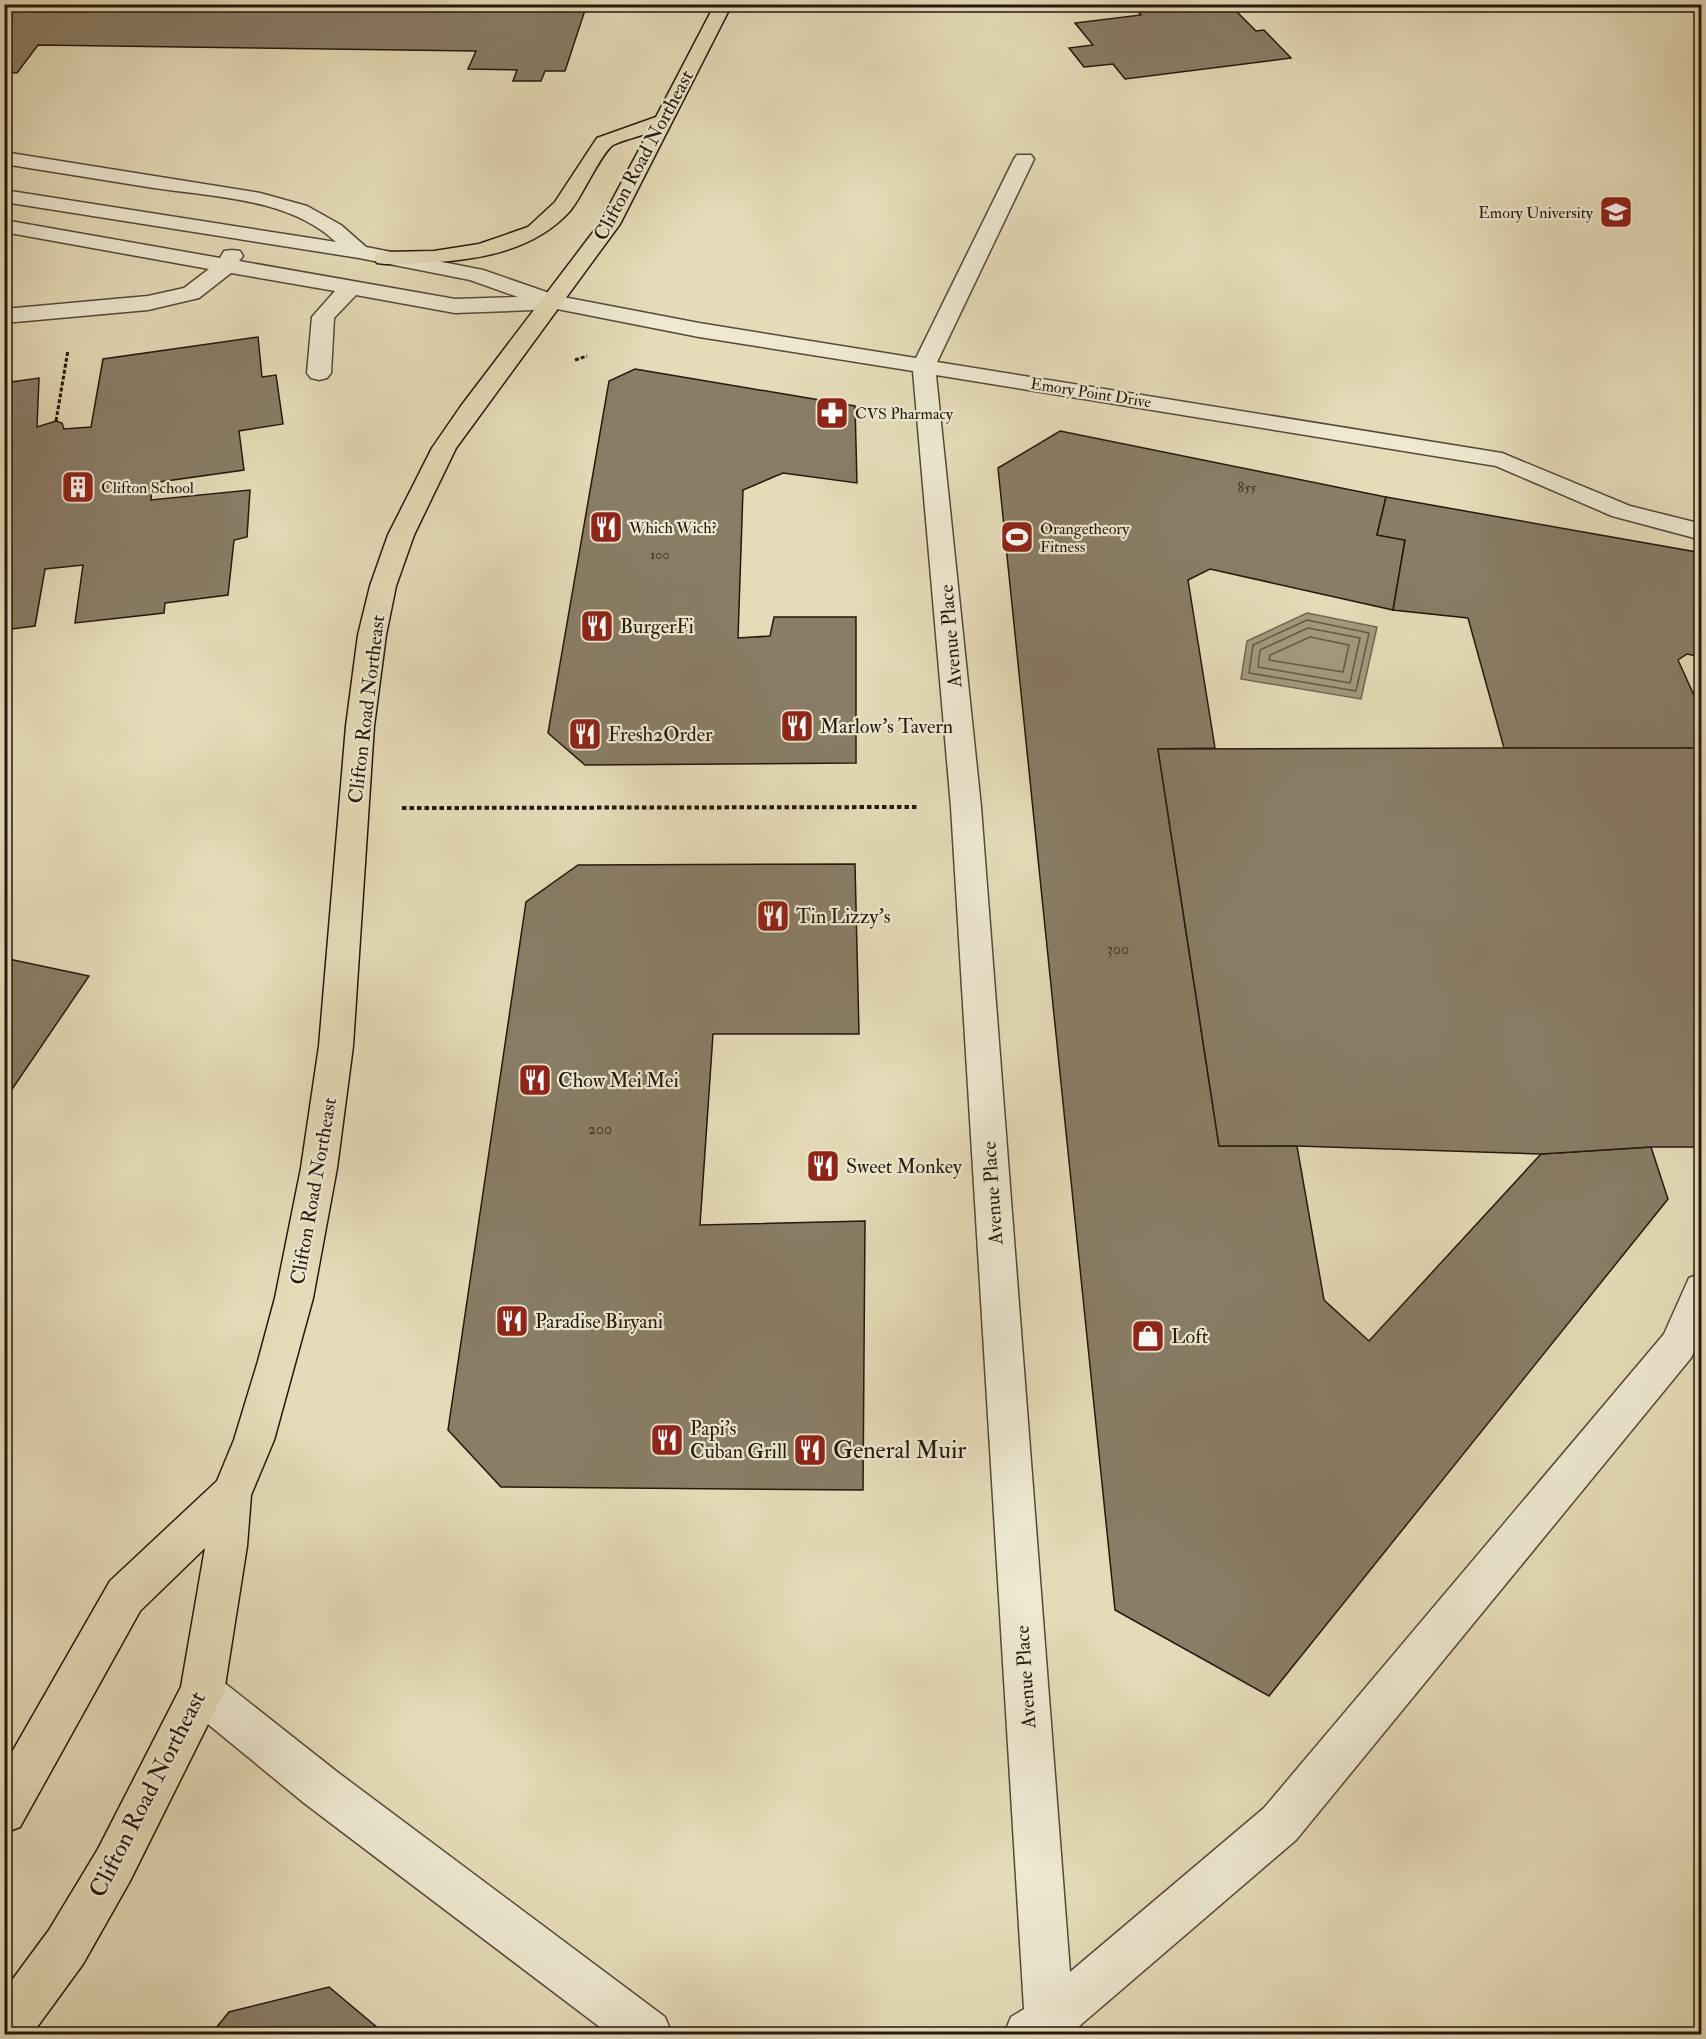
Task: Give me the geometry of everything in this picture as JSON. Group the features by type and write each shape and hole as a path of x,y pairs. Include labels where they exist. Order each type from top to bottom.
{"main road":[{"name":"Clifton Road Northeast","path":"4,2032 66,1947 125,1844 202,1692 226,1546 231,1495 254,1440 292,1309 319,1168 336,1046 356,763 372,635 383,586 401,535 444,448 610,224 724,4"},
{"path":"385,258 434,256 483,250 535,231 563,206 604,142 664,121"},
{"name":"Clifton Road Northeast","path":"4,1811 125,1596 231,1495"}],"street":[{"path":"4,158 253,197 300,210 334,229 358,252"},
{"path":"924,365 1024,159"},
{"path":"4,196 358,252 475,275 553,302"},
{"path":"4,226 455,306 553,302"},
{"path":"4,316 148,303 191,293 225,267 246,234"},
{"path":"319,373 323,317 349,289"},
{"name":"Emory Point Drive","path":"553,302 699,330 1502,460 1621,511 1701,531"},
{"name":"Avenue Place","path":"924,365 966,807 1039,2028"},
{"path":"1039,2028 1280,1824 1678,1346 1701,1290"},
{"path":"202,1692 320,1787 648,2034"}],"path":[{"path":"56,421 76,308"},
{"path":"575,360 587,356"},
{"path":"354,808 966,807"}],"water":[{"path":"1307,613 1377,627 1361,699 1241,679 1247,641"}],"building":[{"path":"4,4 587,4 565,71 545,71 541,81 513,81 517,70 468,69 476,51 38,45 17,73 4,72"},
{"path":"1132,4 1229,4 1256,31 1264,30 1291,58 1125,79 1113,64 1084,67 1069,48 1093,45 1075,23 1141,15"},
{"name":"Clifton School","path":"258,337 262,377 276,375 283,424 239,431 244,470 152,483 151,500 250,490 247,537 234,540 228,595 165,603 164,613 75,623 83,565 45,569 35,626 4,630 4,383 39,378 37,427 56,421 62,423 64,429 91,427 103,359"},
{"path":"635,369 855,406 857,483 783,473 743,490 738,638 770,636 774,617 856,617 856,763 585,765 548,733 609,381"},
{"path":"1060,431 1386,497 1377,535 1405,540 1393,610 1210,569 1188,580 1215,748 1158,749 1219,1146 1297,1146 1324,1300 1369,1341 1541,1154 1651,1147 1668,1199 1269,1696 1115,1610 998,468"},
{"path":"1386,497 1702,553 1702,657 1687,654 1678,660 1702,713 1702,748 1504,748 1468,618 1393,610 1405,540 1377,535"},
{"path":"1702,748 1702,1147 1651,1147 1541,1154 1297,1146 1219,1146 1158,749"},
{"path":"855,864 859,1034 713,1034 700,1225 865,1221 863,1490 501,1487 448,1430 526,902 578,865"},
{"path":"4,958 89,976 4,1101"},
{"path":"329,1987 385,2034 211,2034 229,2012"}],"place":[{"name":"Emory University","path":"1616,212"},
{"name":"CVS Pharmacy","path":"832,413"},
{"name":"Clifton School","path":"78,487"},
{"name":"Which Wich?","path":"606,527"},
{"name":"Orangetheory Fitness","path":"1017,537"},
{"name":"BurgerFi","path":"597,626"},
{"name":"Marlow's Tavern","path":"797,726"},
{"name":"Fresh2Order","path":"585,734"},
{"name":"Tin Lizzy's","path":"773,916"},
{"name":"Chow Mei Mei","path":"535,1080"},
{"name":"Sweet Monkey","path":"823,1166"},
{"name":"Paradise Biryani","path":"512,1321"},
{"name":"Loft","path":"1148,1336"},
{"name":"Papi's Cuban Grill","path":"667,1440"},
{"name":"General Muir","path":"810,1450"}]}
